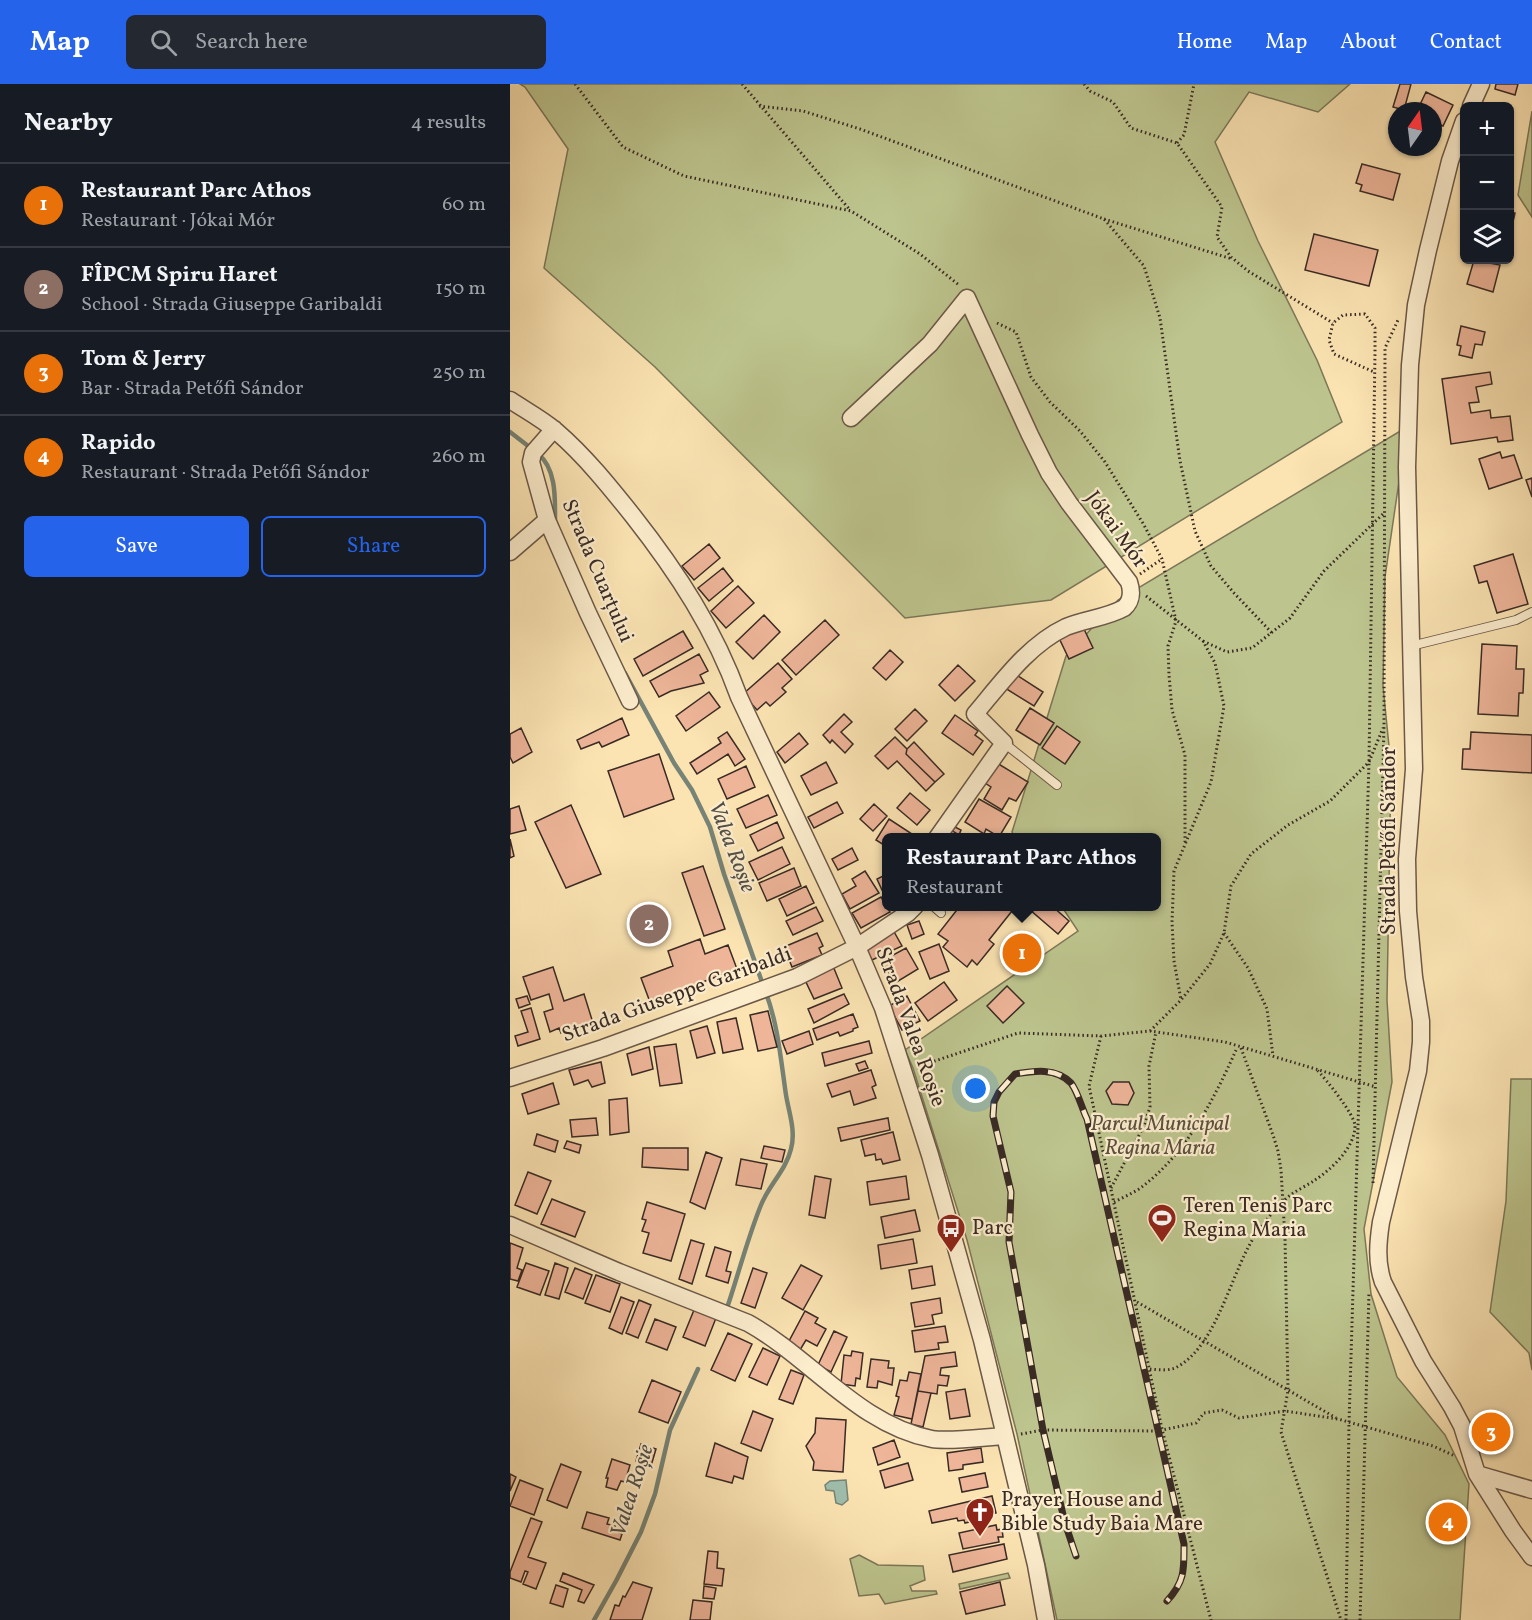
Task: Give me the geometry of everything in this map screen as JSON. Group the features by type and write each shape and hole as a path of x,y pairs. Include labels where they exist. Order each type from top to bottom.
{"street":[{"path":"1473,102 1481,84"},
{"name":"Strada Petőfi Sándor","path":"1460,132 1450,161 1416,305 1410,364 1407,447 1414,769 1407,859 1408,911 1421,1021 1421,1042 1418,1071 1381,1222 1378,1241 1379,1269 1383,1282 1422,1361 1462,1426 1475,1470 1532,1557"},
{"path":"851,418 930,344 968,298"},
{"name":"Jókai Mór","path":"968,298 1049,473 1129,582 1131,594 1129,603 1124,608 1069,626 1049,636 1021,660 975,714 1004,743"},
{"name":"Strada Valea Roșie","path":"510,400 554,429 580,453 656,545 697,606 726,661 739,697 857,947 883,1008 930,1155 976,1320 1005,1436 1036,1565 1046,1620"},
{"name":"Strada Cuarțului","path":"554,429 533,453 531,462 547,520 630,700"},
{"path":"510,552 547,520"},
{"path":"940,833 1004,743"},
{"path":"857,947 900,920 910,911"},
{"name":"Strada Giuseppe Garibaldi","path":"510,1078 603,1048 797,977 857,947"},
{"path":"510,1225 619,1272 748,1323 869,1412 900,1431 934,1440 1005,1436"},
{"path":"1475,1470 1532,1490"}],"lane":[{"path":"1410,646 1516,620 1532,612"},
{"path":"1004,743 1057,784"}],"path":[{"path":"575,84 623,147 684,176 851,211"},
{"path":"742,84 851,211 920,254 963,288 968,298"},
{"path":"1084,84 1090,91 1113,102 1131,128 1177,143 1222,207 1217,237 1233,260"},
{"path":"1177,143 1184,135 1194,84"},
{"path":"759,106 803,111 860,129 1104,219 1233,260 1333,323"},
{"path":"1104,219 1144,266 1160,318 1180,461 1195,531 1211,566 1272,633"},
{"path":"1346,1620 1349,1423 1369,762 1375,328 1365,315 1343,315 1333,323 1329,340 1334,354 1374,372"},
{"path":"1372,1192 1384,725 1386,348 1400,315"},
{"path":"1162,560 1129,582 1203,641 1227,652 1252,648 1290,618 1324,571 1385,512"},
{"path":"1181,1000 1174,961 1172,922 1174,871 1211,782 1224,706 1215,663 1203,641"},
{"path":"1150,1031 1181,1000 1210,964 1224,933 1231,886 1251,854 1288,825 1330,801 1369,762 1384,725"},
{"path":"1224,933 1248,968 1267,1009 1273,1056"},
{"path":"904,1069 1018,1033 1101,1036 1150,1031 1225,1042 1376,1088"},
{"path":"1111,1188 1144,1126 1150,1107 1149,1066 1156,1032"},
{"path":"1101,1036 1089,1086 1162,1429 1211,1620"},
{"path":"1239,1047 1278,1151 1283,1202 1288,1390 1281,1432 1341,1620"},
{"path":"1114,1202 1139,1189 1170,1161 1195,1128 1239,1047"},
{"path":"1150,1369 1175,1368 1188,1360 1203,1341 1224,1305 1243,1256 1257,1233 1291,1194 1317,1179 1338,1161 1351,1140 1355,1125 1350,1112 1325,1077 1316,1069"},
{"path":"1360,1620 1369,1286"},
{"path":"1136,1302 1338,1419 1433,1446 1475,1470"},
{"path":"1005,1436 1043,1430 1162,1429 1196,1424 1204,1413 1222,1410 1239,1418 1285,1411 1338,1419"}],"green space":[{"path":"520,84 1350,84 1318,112 1249,92 1215,142 1258,241 1317,360 1342,422 1051,600 905,618 655,367 544,268 568,149 525,87"},
{"path":"1532,111 1532,217 1518,195"},
{"name":"Parcul Municipal Regina Maria","path":"1407,427 1385,577 1383,686 1391,766 1387,1000 1392,1082 1364,1229 1371,1294 1397,1377 1445,1435 1469,1484 1460,1620 1057,1620 1017,1434 967,1240 913,1068 905,1050 1078,931 1065,911 1161,911 1161,833 1012,832 1066,656 1118,600"},
{"path":"1511,1079 1532,1079 1532,1370 1529,1353 1490,1312 1506,1201"},
{"path":"859,1555 878,1565 923,1566 925,1580 910,1586 912,1591 936,1591 937,1594 885,1604 879,1594 859,1596 850,1559"},
{"path":"1008,1573 1010,1578 960,1589 959,1584"}],"shaded area":[{"path":"846,1480 848,1500 842,1505 836,1503 834,1491 826,1490 825,1485 830,1481"}],"building":[{"path":"1400,84 1411,84 1406,102 1395,102"},
{"path":"1496,84 1518,84 1515,95 1495,89"},
{"path":"1426,92 1453,105 1443,126 1442,102 1421,102"},
{"path":"1362,164 1400,174 1393,200 1360,191 1362,185 1356,183"},
{"path":"1314,234 1378,250 1369,286 1305,270"},
{"path":"1473,264 1500,265 1493,292 1467,284"},
{"path":"1461,326 1485,332 1482,345 1475,344 1472,358 1459,355 1461,346 1457,345"},
{"path":"1490,372 1492,384 1476,387 1479,402 1469,403 1471,413 1490,410 1491,418 1510,416 1513,440 1498,442 1497,437 1451,444 1442,379"},
{"path":"1500,452 1502,458 1514,455 1522,478 1489,489 1479,459"},
{"path":"1532,478 1532,497 1526,480"},
{"path":"709,544 720,558 694,580 682,566"},
{"path":"1513,554 1528,604 1497,613 1487,581 1479,583 1474,566"},
{"path":"723,568 733,581 709,601 698,588"},
{"path":"738,586 754,603 726,628 711,611"},
{"path":"764,615 780,632 753,659 736,642"},
{"path":"825,620 839,635 796,675 782,660"},
{"path":"1083,627 1093,648 1069,659 1059,638"},
{"path":"683,631 693,648 643,676 634,659"},
{"path":"1482,644 1517,646 1516,669 1524,669 1523,693 1519,693 1518,716 1478,714"},
{"path":"890,650 903,662 886,680 873,668"},
{"path":"699,654 708,671 700,675 704,683 671,691 659,697 650,681"},
{"path":"778,663 792,679 782,688 786,692 770,706 766,702 757,710 743,694"},
{"path":"958,665 975,681 955,701 939,685"},
{"path":"1015,674 1043,692 1034,706 1005,688"},
{"path":"709,692 720,707 686,731 676,716"},
{"path":"1030,708 1054,723 1040,745 1016,730"},
{"path":"915,709 927,721 907,741 895,729"},
{"path":"844,714 852,722 841,732 853,744 845,753 832,740 830,743 823,735"},
{"path":"955,715 978,731 975,735 983,741 973,755 942,733"},
{"path":"622,718 629,735 602,747 599,742 581,749 577,740"},
{"path":"1057,726 1080,742 1065,764 1042,748"},
{"path":"521,728 532,752 513,763 510,757 510,734"},
{"path":"727,732 745,759 735,766 728,754 697,774 690,763 721,743 718,738"},
{"path":"1471,732 1532,735 1532,773 1462,769 1463,749 1470,749"},
{"path":"799,733 808,744 785,763 777,752"},
{"path":"895,737 907,749 906,754 935,782 926,791 897,761 888,769 875,756"},
{"path":"914,742 944,774 935,782 906,754 907,749"},
{"path":"659,754 674,799 624,817 608,771"},
{"path":"826,762 837,783 811,795 801,776"},
{"path":"997,763 1028,782 1016,801 1009,798 1002,810 984,799 991,787 985,783"},
{"path":"746,766 755,787 727,799 718,779"},
{"path":"910,793 930,810 917,825 897,808"},
{"path":"768,795 777,815 746,828 737,809"},
{"path":"979,799 1011,817 1001,833 992,833 986,829 982,833 965,822"},
{"path":"837,802 843,813 814,828 808,817"},
{"path":"874,804 887,816 873,831 860,819"},
{"path":"571,805 601,874 566,888 535,822"},
{"path":"519,806 526,830 510,834 510,809"},
{"path":"889,819 910,833 882,833 882,844 876,840"},
{"path":"777,822 784,838 758,851 750,835"},
{"path":"951,825 961,830 960,833 956,833 949,829"},
{"path":"510,839 514,856 510,858"},
{"path":"782,847 790,864 758,880 749,862"},
{"path":"852,848 858,860 838,870 832,859"},
{"path":"703,866 725,929 704,936 682,873"},
{"path":"794,868 801,886 767,901 759,883"},
{"path":"865,871 879,893 850,909 842,894 856,886 852,879"},
{"path":"882,876 882,890 877,879"},
{"path":"806,886 814,903 787,916 779,899"},
{"path":"881,897 882,911 890,912 861,928 852,913"},
{"path":"816,907 823,921 793,935 786,921"},
{"path":"956,911 1012,911 989,940 994,944 977,965 972,960 967,967 943,947 948,941 938,934"},
{"path":"1031,911 1058,911 1069,921 1058,934"},
{"path":"919,921 924,934 912,939 907,925"},
{"path":"893,930 902,946 872,960 864,945"},
{"path":"817,933 823,946 819,948 822,955 792,967 784,947"},
{"path":"700,939 705,954 728,945 737,969 650,1002 641,978 673,966 668,951"},
{"path":"939,944 949,971 930,979 919,952"},
{"path":"906,948 918,969 895,983 882,961"},
{"path":"833,966 842,988 814,999 805,980"},
{"path":"553,967 564,1001 584,994 593,1023 561,1033 559,1028 550,1032 544,1012 553,1009 549,994 531,1000 523,977"},
{"path":"944,982 957,1000 928,1021 915,1003"},
{"path":"1007,986 1024,1003 1003,1023 987,1006"},
{"path":"844,994 849,1004 814,1023 808,1009"},
{"path":"527,996 530,1004 519,1008 516,999"},
{"path":"907,996 920,1021 902,1030 889,1006"},
{"path":"531,1008 540,1039 518,1046 515,1036 528,1032 521,1011"},
{"path":"768,1011 777,1047 758,1051 750,1015"},
{"path":"853,1014 858,1027 853,1031 840,1036 838,1032 817,1040 813,1029"},
{"path":"736,1018 743,1049 723,1053 717,1022"},
{"path":"707,1026 715,1053 697,1058 690,1031"},
{"path":"809,1031 813,1044 787,1054 782,1041"},
{"path":"869,1041 872,1053 825,1066 822,1053"},
{"path":"676,1044 682,1083 660,1086 654,1047"},
{"path":"649,1047 653,1069 632,1075 627,1054"},
{"path":"865,1061 868,1068 859,1071 856,1064"},
{"path":"601,1062 605,1083 592,1087 588,1080 574,1085 569,1070"},
{"path":"871,1070 876,1085 872,1087 876,1098 854,1105 850,1091 832,1097 827,1084"},
{"path":"1113,1082 1129,1082 1134,1093 1128,1105 1112,1104 1106,1091"},
{"path":"553,1083 559,1104 528,1114 522,1094"},
{"path":"627,1098 629,1132 610,1135 609,1100"},
{"path":"596,1118 598,1135 572,1137 570,1120"},
{"path":"888,1118 890,1130 841,1141 838,1128"},
{"path":"893,1132 900,1160 883,1164 881,1159 876,1160 875,1154 865,1156 861,1140"},
{"path":"537,1134 558,1141 555,1152 534,1145"},
{"path":"567,1141 581,1145 579,1153 564,1148"},
{"path":"764,1146 785,1150 782,1162 761,1158"},
{"path":"643,1148 688,1148 688,1170 642,1167"},
{"path":"706,1152 722,1158 705,1209 690,1202"},
{"path":"741,1159 767,1164 761,1189 736,1185"},
{"path":"528,1172 551,1181 537,1214 515,1205"},
{"path":"815,1176 831,1179 825,1218 809,1215"},
{"path":"906,1176 909,1199 870,1205 867,1182"},
{"path":"552,1199 585,1212 575,1237 541,1224"},
{"path":"647,1202 685,1214 671,1261 643,1253 649,1233 642,1231 646,1220 642,1219"},
{"path":"915,1210 920,1231 885,1238 881,1217"},
{"path":"913,1239 917,1263 881,1269 878,1245"},
{"path":"691,1240 704,1244 692,1284 679,1279"},
{"path":"510,1243 523,1248 517,1268 522,1270 518,1281 510,1279"},
{"path":"715,1247 731,1252 726,1271 731,1272 728,1283 706,1276"},
{"path":"526,1263 549,1271 540,1295 517,1287"},
{"path":"555,1263 568,1268 559,1299 545,1295"},
{"path":"801,1265 822,1276 803,1310 782,1298"},
{"path":"932,1266 935,1285 912,1289 909,1270"},
{"path":"575,1268 592,1275 583,1299 565,1292"},
{"path":"753,1268 767,1273 755,1308 741,1303"},
{"path":"596,1275 620,1284 610,1312 585,1303"},
{"path":"621,1297 634,1302 622,1334 609,1328"},
{"path":"940,1298 942,1313 932,1315 934,1324 915,1327 911,1303"},
{"path":"639,1300 651,1305 638,1338 626,1333"},
{"path":"694,1310 716,1318 705,1346 683,1337"},
{"path":"805,1311 818,1318 815,1323 826,1329 817,1346 806,1340 800,1350 788,1343"},
{"path":"655,1319 676,1327 667,1350 646,1342"},
{"path":"945,1326 948,1342 938,1343 939,1349 915,1352 912,1331"},
{"path":"834,1331 847,1337 831,1372 818,1365"},
{"path":"728,1333 752,1344 735,1381 711,1370"},
{"path":"763,1348 780,1356 767,1385 749,1377"},
{"path":"852,1351 863,1353 860,1379 856,1378 855,1386 841,1384 844,1355 851,1356"},
{"path":"955,1352 957,1366 941,1368 940,1375 949,1376 947,1386 938,1385 937,1394 918,1391 925,1356"},
{"path":"871,1359 889,1361 888,1368 894,1368 892,1385 878,1381 877,1388 867,1387"},
{"path":"791,1370 804,1375 793,1404 779,1399"},
{"path":"909,1372 921,1374 912,1419 894,1415 899,1397 896,1396 900,1380 907,1381"},
{"path":"652,1380 681,1392 668,1423 639,1412"},
{"path":"965,1389 970,1416 950,1419 946,1392"},
{"path":"918,1391 931,1393 923,1427 911,1424"},
{"path":"753,1411 773,1419 761,1451 741,1443"},
{"path":"816,1418 846,1420 843,1472 813,1470 814,1462 806,1446 815,1433"},
{"path":"894,1440 900,1457 878,1465 873,1448"},
{"path":"715,1443 748,1457 743,1479 734,1476 732,1483 706,1476"},
{"path":"641,1444 656,1449 651,1466 636,1461"},
{"path":"981,1448 983,1462 963,1465 963,1469 949,1471 947,1453"},
{"path":"612,1459 630,1465 625,1482 621,1481 617,1490 606,1487 608,1478 606,1478"},
{"path":"908,1463 913,1480 885,1488 880,1471"},
{"path":"561,1464 581,1472 567,1508 547,1500"},
{"path":"985,1473 988,1487 962,1492 959,1478"},
{"path":"510,1474 516,1477 510,1491"},
{"path":"520,1480 543,1489 534,1515 510,1506"},
{"path":"992,1496 996,1513 986,1515 986,1518 965,1523 964,1520 958,1521 957,1518 932,1523 929,1511"},
{"path":"587,1512 609,1518 607,1524 615,1526 614,1531 622,1534 620,1540 582,1528"},
{"path":"531,1518 542,1522 528,1557 546,1563 536,1589 523,1584 528,1572 525,1571 521,1582 510,1578 510,1572"},
{"name":"Prayer House and Bible Study Baia Mare","path":"996,1525 997,1530 1002,1529 1003,1537 998,1537 999,1542 963,1549 959,1533"},
{"path":"1004,1544 1007,1559 953,1572 949,1555"},
{"path":"708,1551 718,1552 717,1568 724,1569 722,1586 704,1584"},
{"path":"563,1573 594,1585 584,1603 578,1601 582,1590 560,1581"},
{"path":"633,1582 652,1588 642,1620 610,1620 615,1605 619,1606"},
{"path":"1000,1582 1005,1605 966,1614 960,1592"},
{"path":"556,1585 568,1589 563,1607 550,1603"},
{"path":"704,1586 716,1588 714,1599 703,1598"},
{"path":"693,1600 712,1602 710,1620 690,1620"}],"waterway":[{"name":"Valea Roșie","path":"510,432 532,449"},
{"name":"Valea Roșie","path":"538,454 544,460 552,476 555,522"},
{"name":"Valea Roșie","path":"625,673 674,763 692,790 710,827 763,985"},
{"name":"Valea Roșie","path":"728,1305 761,1205 789,1157 793,1136 779,1043 766,993"},
{"name":"Valea Roșie","path":"594,1620 641,1532 655,1494 670,1430 698,1369"}],"railway":[{"path":"1076,1556 1065,1523 1043,1430 1009,1242 1011,1192 993,1116 994,1102 999,1092 1015,1074 1029,1072 1051,1072 1065,1078 1071,1083 1078,1096 1087,1119 1184,1544 1182,1575 1167,1601"}],"place":[{"name":"FÎPCM Spiru Haret","path":"649,924"},
{"name":"Restaurant Parc Athos","path":"1022,953"},
{"name":"Teren Tenis Parc Regina Maria","path":"1162,1244"},
{"name":"Parc","path":"951,1254"},
{"name":"Tom & Jerry","path":"1491,1432"},
{"name":"Rapido","path":"1448,1522"},
{"name":"Prayer House and Bible Study Baia Mare","path":"980,1538"}]}
